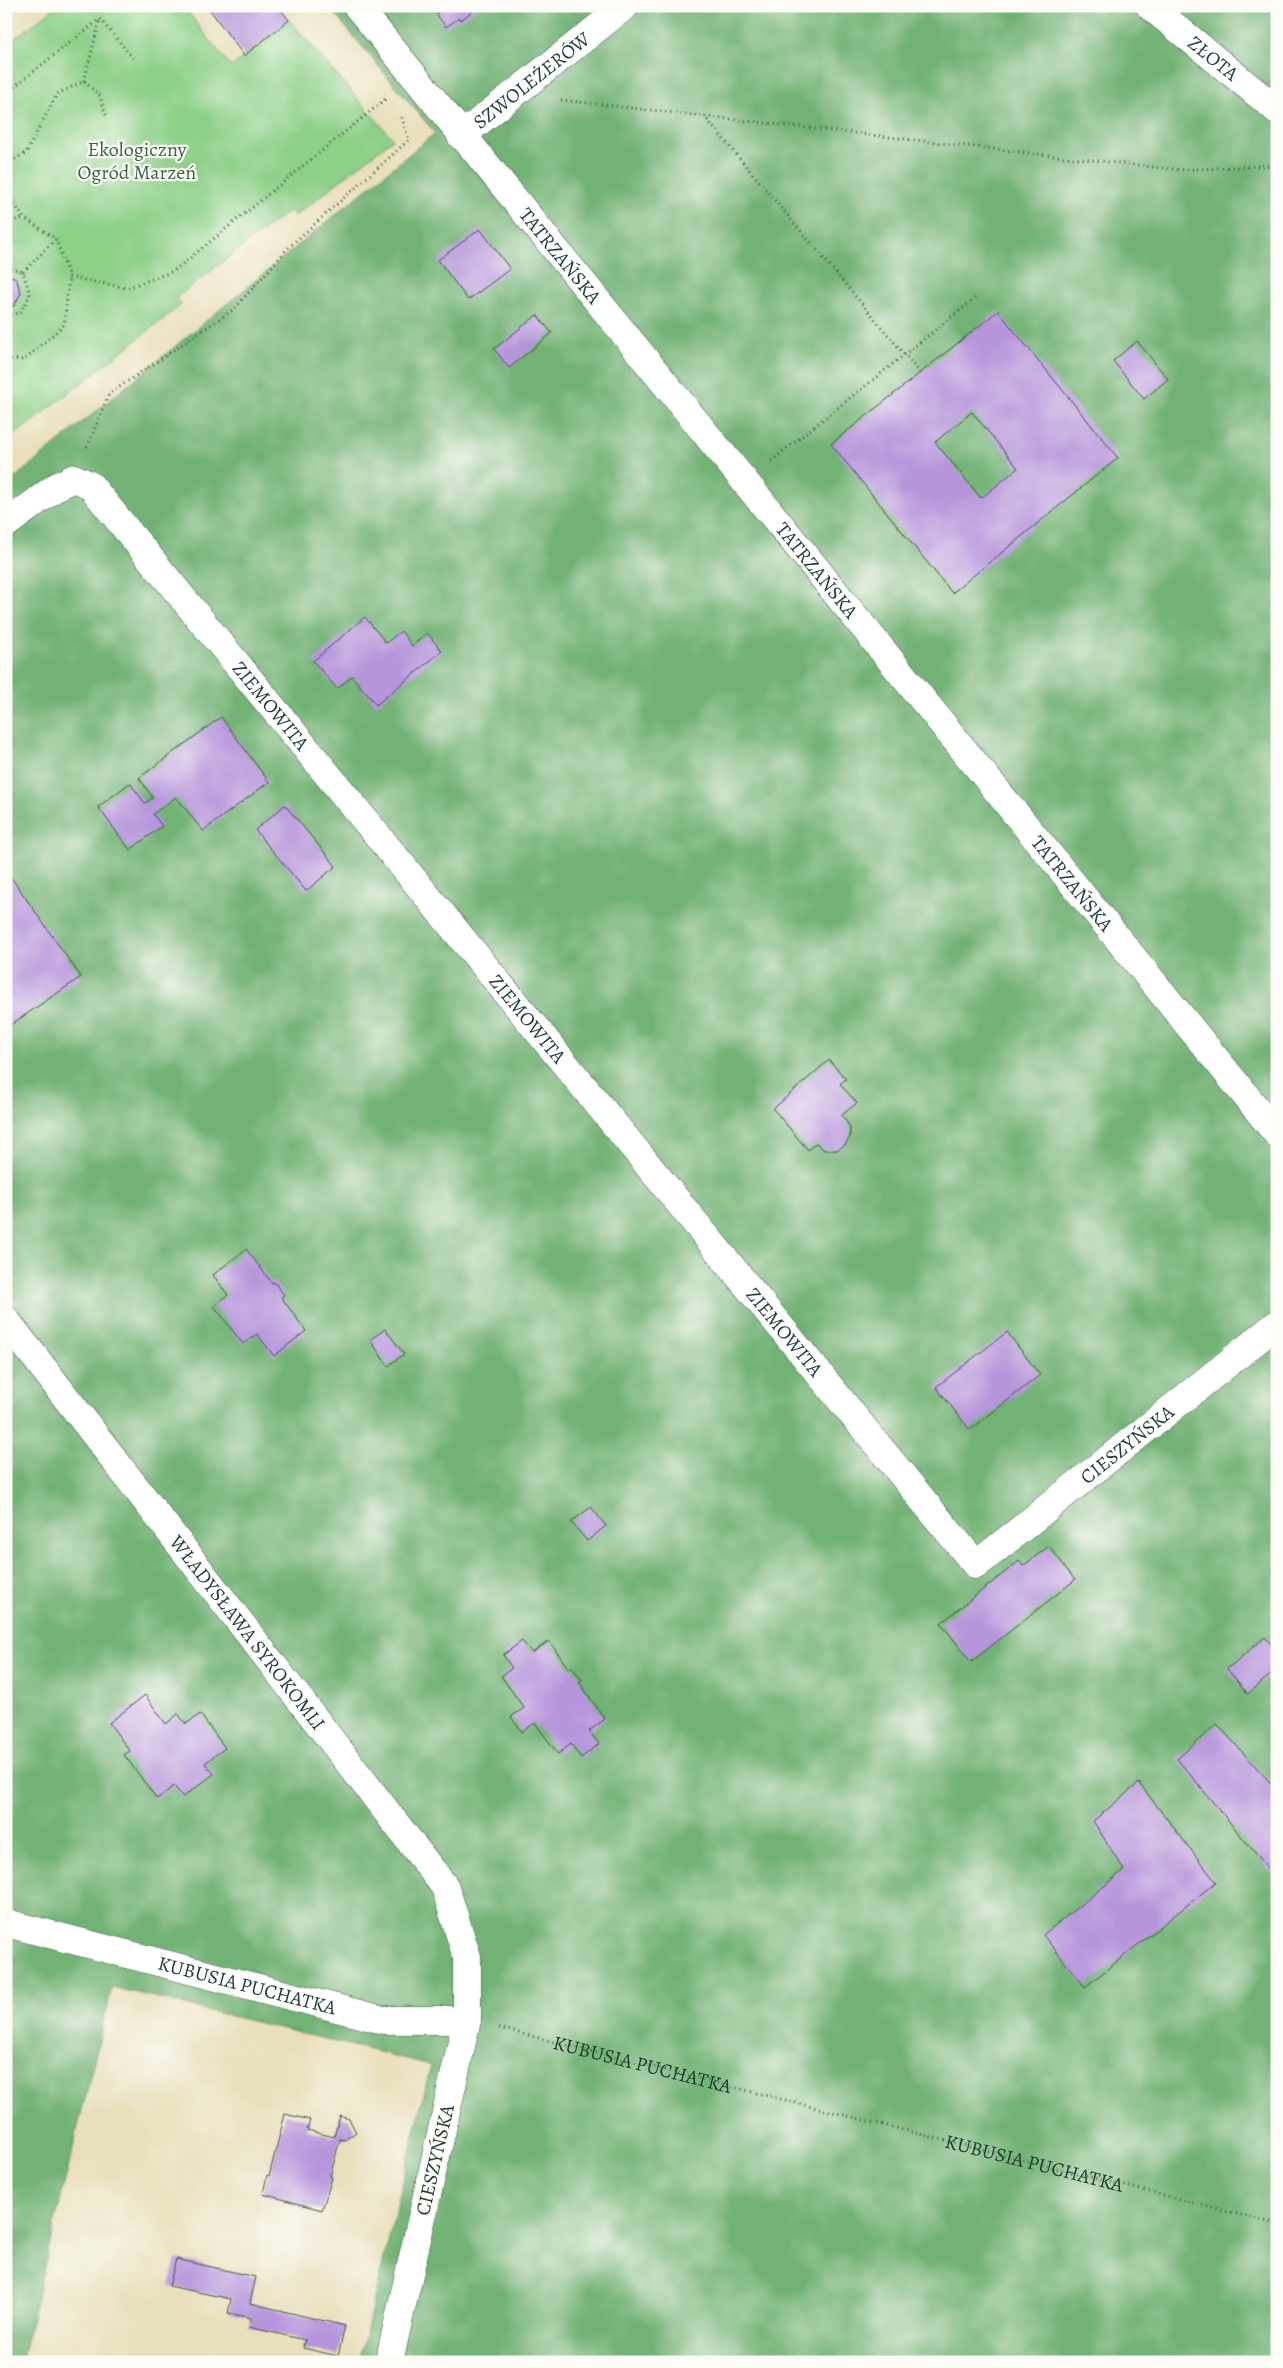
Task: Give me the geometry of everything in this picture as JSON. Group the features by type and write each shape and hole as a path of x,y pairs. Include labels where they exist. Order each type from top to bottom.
{"street":[{"name":"TATRZAŃSKA","path":"357,6 404,84 462,136 1277,1134"},
{"name":"SZWOLEŻERÓW","path":"462,136 625,6"},
{"name":"ZŁOTA","path":"1150,6 1277,110"},
{"path":"6,524 56,487 74,478"},
{"name":"ZIEMOWITA","path":"74,478 90,485 976,1564"},
{"name":"WŁADYSŁAWA SYROKOMLI","path":"6,1320 445,1887 467,1957"},
{"name":"CIESZYŃSKA","path":"976,1564 1277,1324"},
{"name":"KUBUSIA PUCHATKA","path":"6,1923 383,2020 467,2020"},
{"name":"CIESZYŃSKA","path":"389,2362 467,2020 467,1957"}],"path":[{"path":"100,19 133,58"},
{"path":"6,164 26,153 57,94 84,81 100,19"},
{"path":"6,93 100,19"},
{"path":"84,81 100,96 106,115"},
{"path":"69,277 128,288 174,271 404,84"},
{"path":"74,478 109,394 234,309 290,246 409,140 404,84"},
{"path":"513,95 1180,170 1277,165"},
{"path":"704,116 920,374"},
{"path":"6,192 24,218 56,239 69,277 64,325 24,360 6,358"},
{"path":"6,222 24,218"},
{"path":"23,272 56,239"},
{"path":"6,266 23,272"},
{"path":"6,315 20,313 30,295 23,272"},
{"path":"744,483 978,296"},
{"name":"KUBUSIA PUCHATKA","path":"467,2020 1277,2224"}],"green space":[{"name":"Ekologiczny Ogród Marzeń","path":"57,6 183,6 231,67 289,20 393,139 295,216 290,210 176,298 181,305 6,442 6,45"},
{"path":"328,6 1277,6 1277,2362 359,2362 431,2065 112,1987 21,2362 6,2362 6,485 435,133"}],"building":[{"path":"207,6 278,6 289,20 244,56"},
{"path":"446,6 479,6 461,20 459,18 446,27 436,14"},
{"path":"480,229 510,269 468,300 438,260"},
{"path":"6,274 16,278 21,293 14,306 6,307"},
{"path":"998,311 1118,458 952,593 831,444","holes":["972,412 1018,468 981,498 935,442"]},
{"path":"537,315 552,333 509,368 494,349"},
{"path":"1137,341 1168,379 1144,399 1113,361"},
{"path":"365,617 386,643 401,631 412,646 427,633 442,651 376,705 352,676 337,689 313,661"},
{"path":"221,717 269,782 203,831 176,797 153,814 162,826 130,850 98,807 130,783 145,803 153,798 139,778"},
{"path":"285,805 336,866 306,891 255,830"},
{"path":"6,870 81,977 6,1028"},
{"path":"829,1060 846,1079 840,1084 857,1103 842,1115 850,1127 850,1137 845,1145 837,1150 824,1150 816,1143 808,1150 773,1109"},
{"path":"246,1249 272,1283 274,1282 284,1295 281,1297 306,1331 274,1356 257,1334 243,1344 214,1306 228,1295 213,1275"},
{"path":"385,1329 404,1354 388,1366 370,1340"},
{"path":"1007,1332 1040,1375 970,1430 936,1387"},
{"path":"591,1507 606,1526 587,1541 571,1522"},
{"path":"1049,1546 1075,1580 971,1662 941,1623 1019,1561 1023,1566"},
{"path":"1265,1637 1277,1651 1277,1669 1248,1694 1227,1669"},
{"path":"522,1641 532,1653 549,1641 569,1669 572,1667 582,1680 579,1682 605,1719 589,1731 599,1744 581,1758 571,1744 558,1754 535,1723 522,1732 511,1717 524,1708 501,1676 512,1668 503,1655"},
{"path":"145,1695 166,1724 178,1714 186,1724 200,1714 225,1748 205,1763 214,1774 183,1797 174,1786 157,1799 124,1755 130,1751 109,1723"},
{"path":"1217,1724 1277,1790 1277,1879 1177,1759"},
{"path":"1139,1783 1216,1882 1085,1987 1043,1935 1124,1870 1093,1821"},
{"path":"285,2114 310,2120 307,2130 334,2137 340,2116 349,2119 356,2132 345,2140 340,2139 330,2177 332,2178 322,2210 263,2194"},
{"path":"176,2259 256,2277 250,2303 345,2326 338,2356 303,2348 305,2340 249,2327 251,2318 228,2313 231,2299 169,2286"}]}
